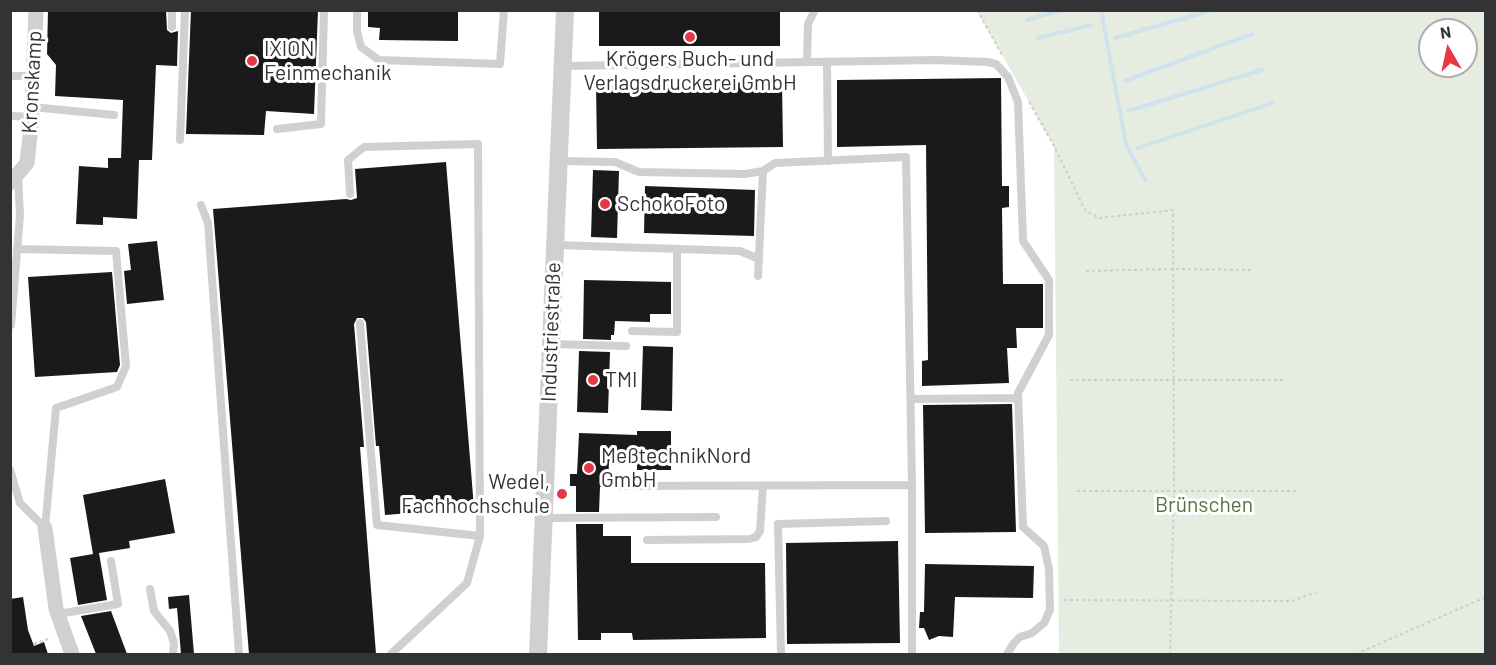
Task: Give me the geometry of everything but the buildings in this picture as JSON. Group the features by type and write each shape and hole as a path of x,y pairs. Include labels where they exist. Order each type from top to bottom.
{"street":[{"name":"Kronskamp","path":"14,178 27,163 36,10"},
{"name":"Industriestraße","path":"538,654 565,10"},
{"path":"45,528 56,609 72,654"}],"lane":[{"path":"172,10 172,27"},
{"path":"180,140 185,10"},
{"path":"277,129 321,124 324,10"},
{"path":"357,10 357,31 361,47 379,60 500,64 504,10"},
{"path":"807,62 808,24 815,10"},
{"path":"562,66 936,60 988,62 996,64 1008,77 1018,102 1023,241 1049,280 1048,335 1018,393 1018,398 1023,527 1044,546 1049,569 1050,610 1044,623 1032,633 1020,637 1007,654"},
{"path":"827,62 828,161"},
{"path":"10,76 33,76"},
{"path":"10,117 31,112 114,115"},
{"path":"350,194 348,160 364,147 478,144 480,536 467,583 391,654"},
{"path":"558,161 615,162 639,172 745,174 763,171 775,163 906,157 912,485 912,654"},
{"path":"758,276 763,171"},
{"path":"11,325 20,215 14,178"},
{"path":"201,205 208,223 239,654"},
{"path":"555,245 740,251 759,259"},
{"path":"17,249 116,252 126,366 117,387 56,408 45,528"},
{"path":"632,331 677,332 677,249"},
{"path":"360,323 377,525 480,536"},
{"path":"551,344 626,346"},
{"path":"910,399 1018,398"},
{"path":"10,470 20,503 45,528"},
{"path":"618,486 912,485"},
{"path":"647,540 749,539 756,537 760,531 762,486"},
{"path":"544,518 716,517"},
{"path":"781,654 778,524 886,521"},
{"path":"58,615 118,604 111,561"},
{"path":"150,589 154,610 171,631 174,643 173,654"}],"path":[{"path":"977,10 1006,62"},
{"path":"1029,102 1054,146 1085,210 1099,218 1173,210 1174,491 1170,654"},
{"path":"1086,271 1251,270"},
{"path":"1070,380 1286,380"},
{"path":"1077,490 1299,491"},
{"path":"1064,600 1292,601 1316,592"},
{"path":"1356,654 1485,597"},
{"path":"34,644 65,634"}],"green space":[{"name":"Brünschen","path":"977,11 1485,11 1485,654 1059,654 1054,146"}],"waterway":[{"path":"1027,20 1062,10"},
{"path":"1101,10 1126,144 1145,180"},
{"path":"1115,38 1213,10"},
{"path":"1038,38 1092,25"},
{"path":"1125,81 1252,34"},
{"path":"1128,111 1262,70"},
{"path":"1138,148 1273,103"}],"place":[{"name":"Krögers Buch- und Verlagsdruckerei GmbH","path":"690,37"},
{"name":"IXION Feinmechanik","path":"252,61"},
{"name":"SchokoFoto","path":"605,204"},
{"name":"TMI","path":"593,380"},
{"name":"MeßtechnikNord GmbH","path":"589,468"},
{"name":"Wedel, Fachhochschule","path":"562,494"}]}
